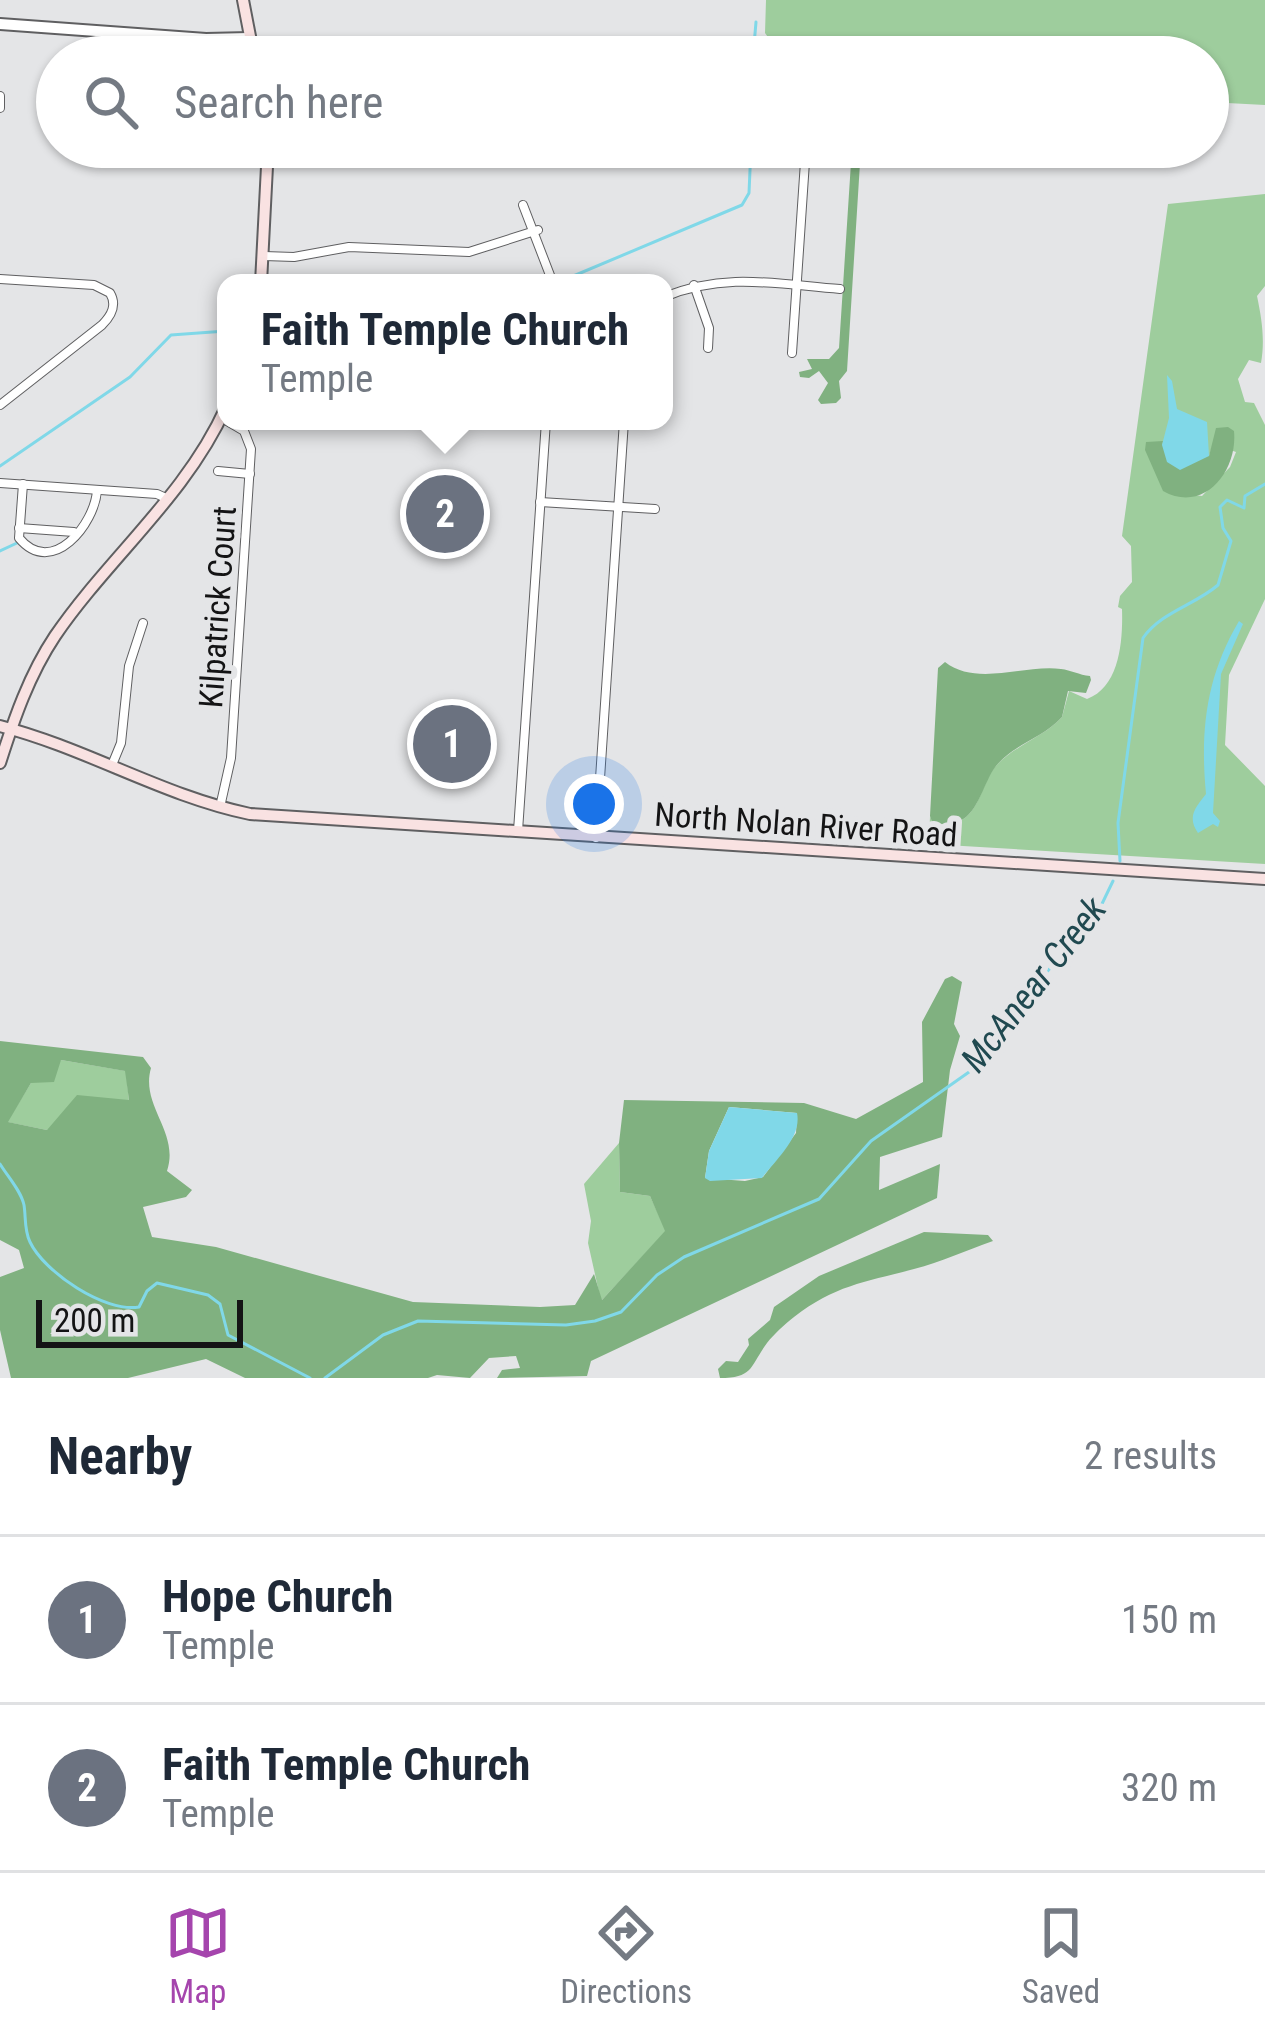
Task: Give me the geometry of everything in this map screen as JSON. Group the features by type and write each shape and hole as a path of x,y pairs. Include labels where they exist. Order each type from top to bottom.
{"main road":[{"path":"242,0 250,36"},
{"path":"262,274 267,168"},
{"path":"0,763 6,727 56,635 168,499 217,429"},
{"name":"North Nolan River Road","path":"6,727 220,807 268,816 1265,879"}],"street":[{"path":"0,24 165,36"},
{"path":"0,96 0,108"},
{"path":"792,353 804,168"},
{"path":"523,205 550,274"},
{"path":"264,256 294,257 349,247 470,252 536,231"},
{"path":"0,279 94,285 110,293 114,304 103,325 0,404"},
{"path":"673,293 721,280 840,289"},
{"path":"694,285 709,328 708,348"},
{"name":"Kilpatrick Court","path":"220,807 231,758 250,474 248,436 241,430"},
{"path":"518,832 545,430"},
{"path":"596,838 623,430"},
{"path":"218,471 250,474"},
{"path":"0,483 158,494 168,499"},
{"path":"22,484 19,528 23,544 44,555 57,552 76,532 93,511 98,490"},
{"path":"540,502 655,509"},
{"path":"19,528 76,532"},
{"path":"112,765 121,743 129,666 143,623"}],"green space":[{"path":"766,0 1265,0 1265,105 1229,103 1229,36 765,33"},
{"path":"851,168 860,168 847,371 839,381 841,398 821,404 818,400 828,383 819,371 809,378 800,377 799,372 812,369 807,359 829,359 839,348"},
{"path":"1265,194 1265,286 1257,296 1261,363 1249,360 1238,379 1245,402 1254,403 1265,425 1265,599 1229,675 1225,745 1265,786 1265,864 929,844 930,816 932,822 946,824 966,817 995,767 1062,717 1069,691 1087,699 1113,673 1122,634 1120,596 1132,582 1131,546 1122,536 1168,204","holes":["1213,444 1236,452 1230,467 1202,496 1164,491 1150,455 1209,456"]},
{"path":"1216,428 1234,431 1234,446 1215,485 1192,497 1163,491 1146,442 1163,441 1162,445 1209,456"},
{"path":"945,662 972,673 1047,668 1091,680 1086,693 1068,691 1062,717 996,766 967,817 946,825 932,822 930,816 938,668"},
{"path":"952,976 962,982 954,1024 960,1036 950,1070 942,1137 880,1157 879,1190 940,1164 937,1198 591,1361 587,1376 497,1378 502,1370 520,1368 516,1356 489,1358 470,1378 245,1378 206,1359 128,1378 11,1378 0,1330 0,1277 24,1268 19,1250 0,1240 0,1041 143,1057 151,1068 151,1095 168,1144 167,1171 192,1190 186,1197 143,1207 152,1237 216,1247 413,1302 575,1305 594,1274 602,1300 665,1231 650,1196 620,1192 624,1100 804,1103 856,1119 923,1082 922,1022 945,979","holes":["61,1060 125,1071 129,1100 77,1095 47,1130 8,1122 31,1083 54,1082","729,1107 797,1113 796,1133 763,1177 745,1181 705,1178 709,1151"]},
{"path":"61,1060 126,1071 129,1101 47,1130 7,1122 31,1083"},
{"path":"619,1143 620,1192 650,1196 666,1231 601,1301 588,1243 591,1221 584,1184"},
{"path":"924,1232 988,1235 993,1241 823,1298 780,1329 745,1373 720,1378 718,1369 726,1361 738,1362 748,1339 770,1320 774,1307 819,1276"}],"water":[{"path":"1167,375 1177,409 1207,422 1209,456 1180,470 1167,462 1162,445 1169,418"},
{"path":"1239,621 1243,624 1221,674 1213,813 1220,821 1218,827 1213,824 1198,833 1193,816 1206,794 1204,748 1212,683"},
{"path":"729,1107 797,1113 792,1139 762,1178 705,1178 709,1151"}],"waterway":[{"path":"755,36 756,22"},
{"path":"578,274 742,205 749,193 750,168"},
{"path":"0,466 130,377 171,335 217,332"},
{"name":"McAnear Creek","path":"1120,861 1118,823 1143,638 1159,622 1218,585 1231,541 1223,528 1220,507 1227,500 1244,508 1245,496 1265,484"},
{"path":"0,551 17,543"},
{"name":"McAnear Creek","path":"325,1378 383,1335 418,1321 566,1325 621,1312 657,1275 684,1257 819,1199 871,1141 979,1065 1030,992 1099,910 1113,881"},
{"name":"McAnear Creek","path":"0,1164 22,1200 27,1233 37,1254 77,1288 125,1307 139,1307 157,1283 208,1295 220,1304 228,1335 310,1378"}],"place":[{"name":"Faith Temple Church","path":"445,514"},
{"name":"Hope Church","path":"452,744"}]}
